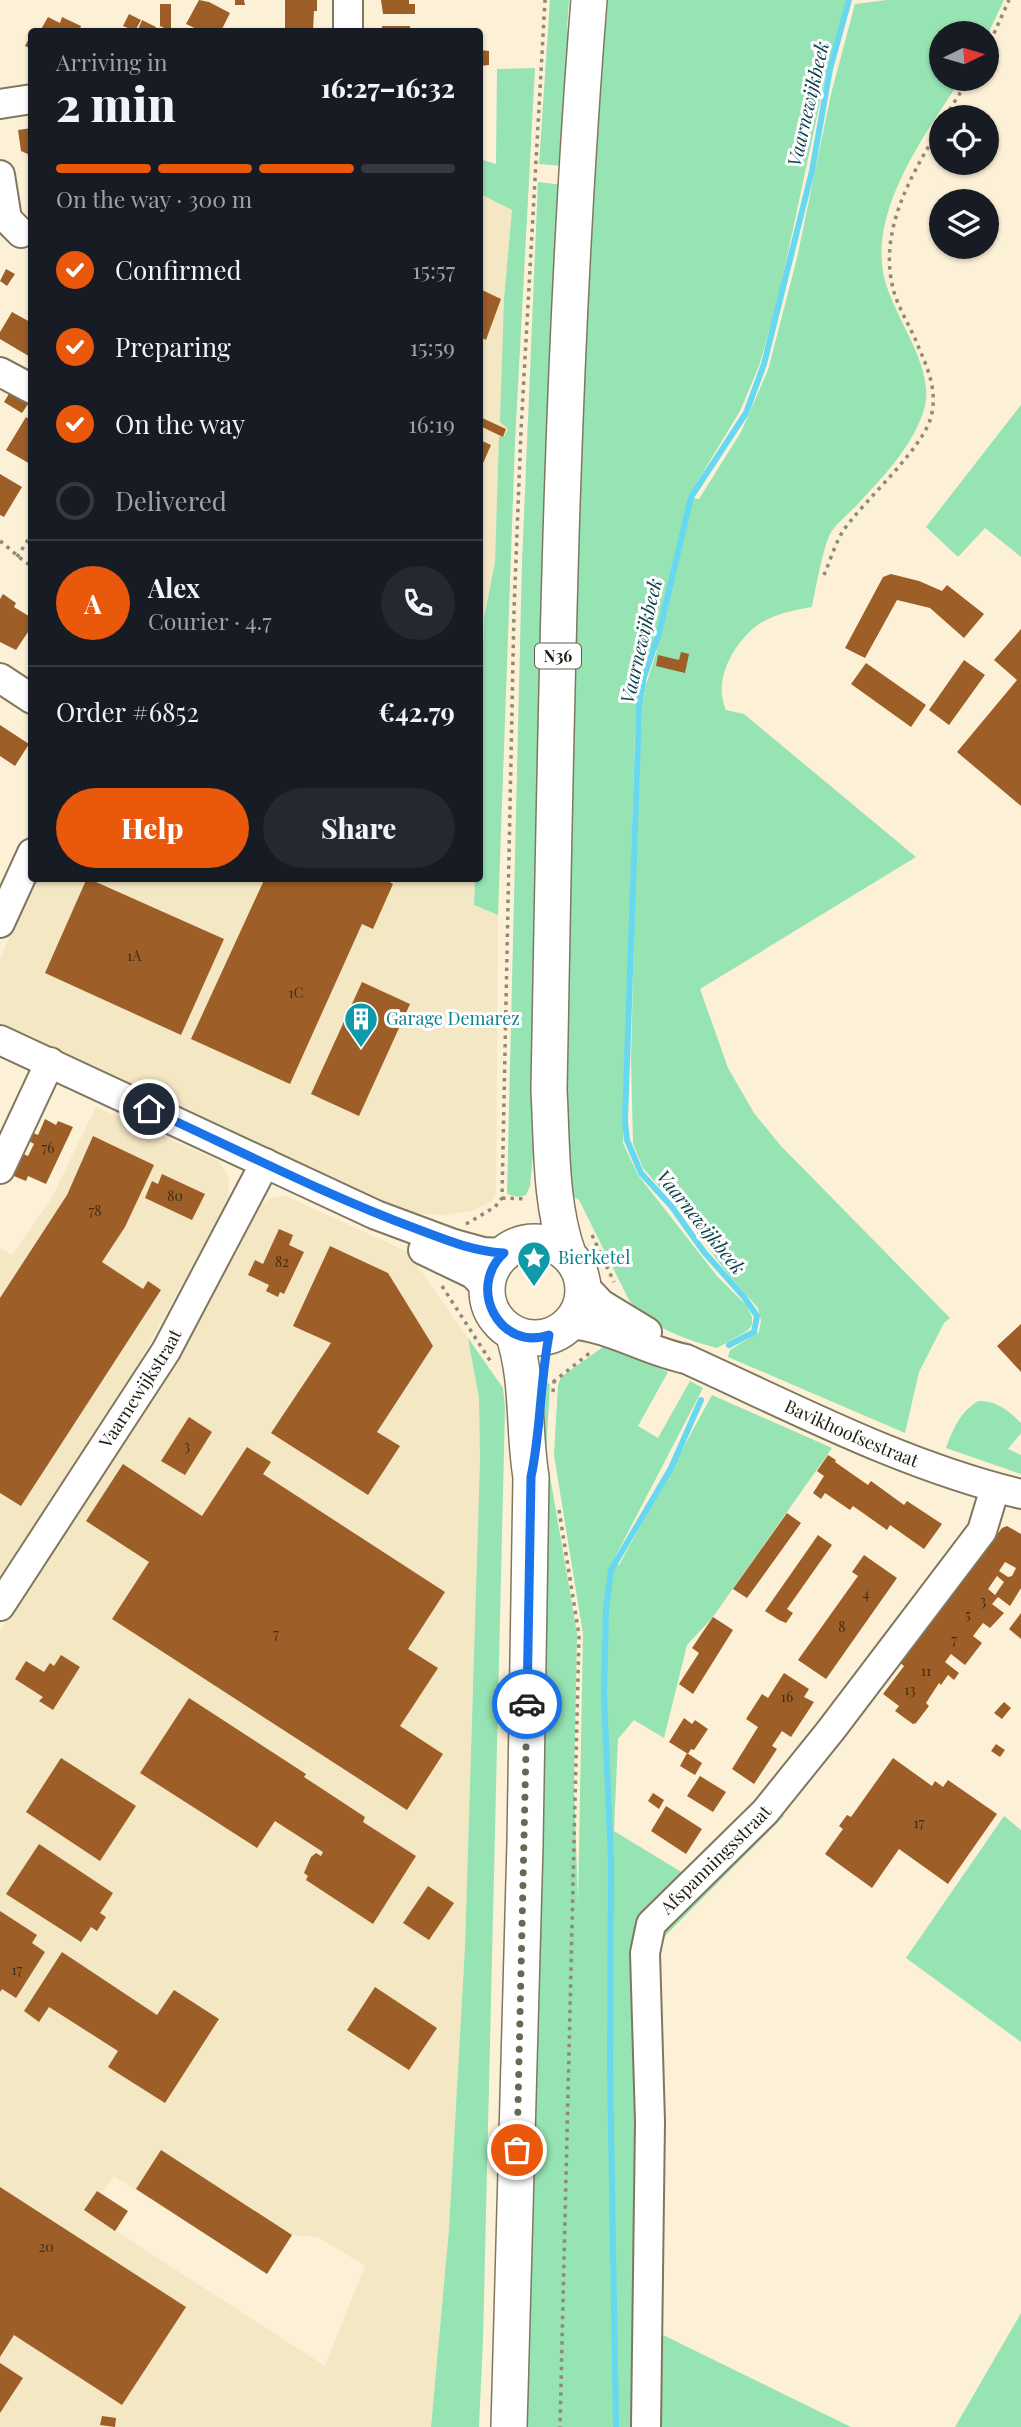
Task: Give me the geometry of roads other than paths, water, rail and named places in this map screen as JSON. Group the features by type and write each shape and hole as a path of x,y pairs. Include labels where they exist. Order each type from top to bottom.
{"main road":[{"name":"N36","path":"583,1285 576,1263 568,1254 560,1231 549,1090 565,418 573,223 589,0"},
{"name":"N36","path":"487,1288 491,1269 529,1229 534,1215 549,1090"},
{"path":"512,1248 535,1241 556,1245 568,1254"},
{"path":"487,1288 492,1312 503,1326 525,1337 559,1330 576,1316 581,1305 583,1285"},
{"path":"509,2427 525,1830 531,1477 527,1449 559,1330"},
{"path":"513,1333 521,1356 543,1385"}],"street":[{"path":"348,0 348,28"},
{"path":"0,104 28,100"},
{"path":"0,175 8,219 21,233"},
{"path":"0,372 28,387"},
{"path":"0,678 28,696"},
{"path":"0,923 28,862"},
{"path":"0,1040 376,1215 483,1252 512,1248"},
{"path":"0,1169 50,1062"},
{"name":"Vaarnewijkstraat","path":"0,1606 166,1351 265,1163"},
{"path":"376,1215 412,1245 473,1274 487,1288"},
{"name":"Bavikhoofsestraat","path":"583,1285 601,1304 673,1348 686,1359"},
{"name":"Bavikhoofsestraat","path":"559,1330 590,1325 686,1359 902,1457 1008,1491"},
{"name":"Afspanningsstraat","path":"646,2427 650,2121 645,1953 651,1924 765,1812 831,1730 982,1531 1008,1491"}],"waterway":[{"name":"Vaarnewijkbeek","path":"729,1345 754,1332 757,1316 744,1297 704,1252 672,1207 641,1173 627,1140 625,1121 639,709 644,677 659,633 691,497 746,413 764,364 812,171 830,69 849,0"},
{"path":"616,2427 610,2067 611,1862 604,1695 606,1609 611,1570 671,1468 701,1400"}],"place":[{"name":"Garage Demarez","path":"361,1049"},
{"name":"Bierketel","path":"534,1288"}]}
